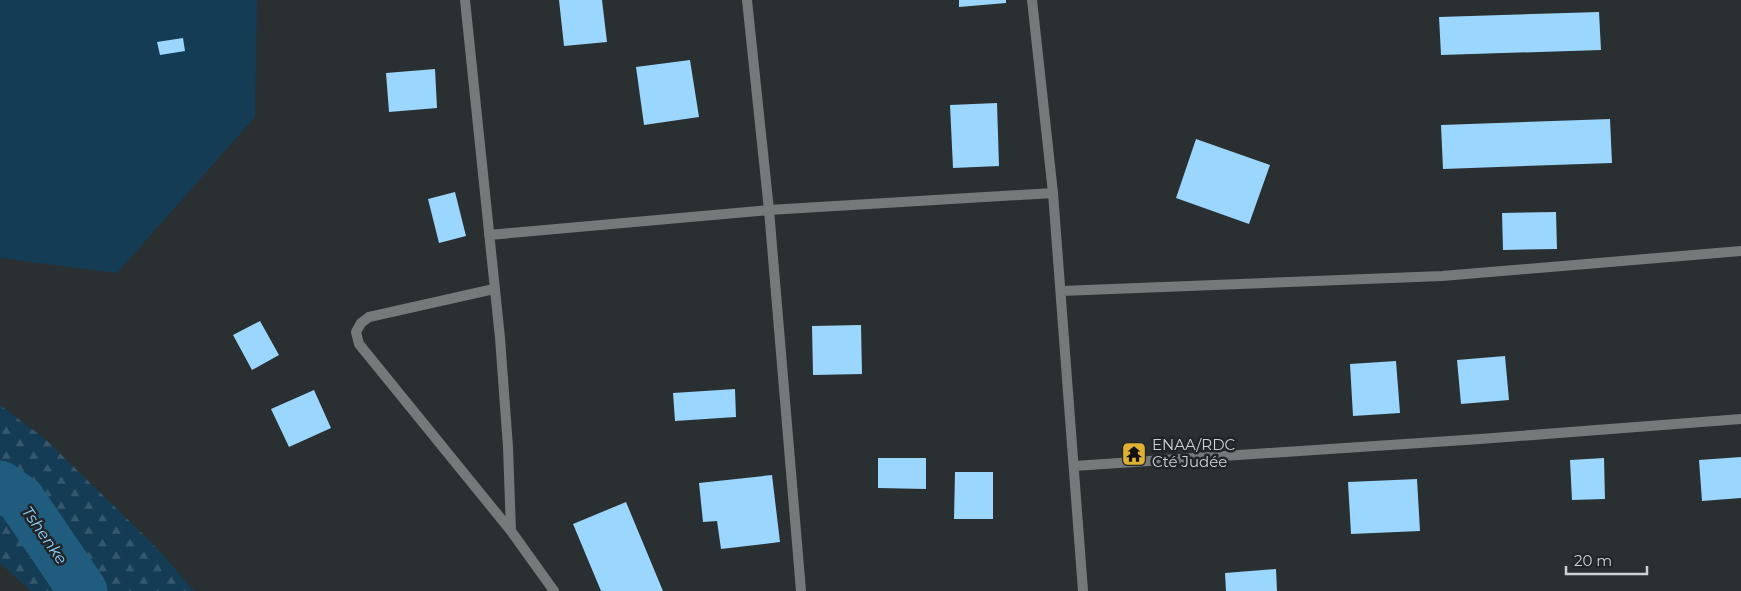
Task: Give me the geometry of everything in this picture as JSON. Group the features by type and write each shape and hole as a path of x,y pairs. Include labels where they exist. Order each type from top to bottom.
{"street":[{"path":"466,0 500,338 508,447 511,531"},
{"path":"747,0 769,210 801,591"},
{"path":"1032,0 1053,193 1083,591"},
{"path":"489,235 769,210 1053,193"},
{"path":"1060,290 1442,276 1741,251"},
{"path":"494,289 369,317 361,323 356,332 359,344 511,531 554,591"},
{"path":"1074,466 1480,439 1741,419"}],"green space":[{"path":"0,0 257,0 255,117 117,273 0,258"},
{"path":"0,405 45,439 157,548 194,591 31,591 0,563"}],"building":[{"path":"559,0 602,0 607,42 564,46"},
{"path":"959,0 1006,0 1006,3 959,7"},
{"path":"1599,12 1601,50 1441,55 1439,17"},
{"path":"183,38 185,51 160,55 157,42"},
{"path":"690,60 699,117 644,125 636,67"},
{"path":"435,69 437,108 389,112 386,73"},
{"path":"997,103 999,166 953,168 950,105"},
{"path":"1610,119 1612,163 1443,169 1441,125"},
{"path":"1196,139 1270,165 1249,224 1176,198"},
{"path":"455,192 466,236 439,243 428,199"},
{"path":"1556,212 1557,249 1503,250 1502,213"},
{"path":"260,321 279,355 252,370 233,335"},
{"path":"861,325 862,374 813,375 812,326"},
{"path":"1505,356 1509,400 1461,404 1457,360"},
{"path":"1396,361 1400,413 1353,416 1350,364"},
{"path":"735,389 736,417 675,421 673,393"},
{"path":"314,390 331,428 289,447 271,409"},
{"path":"1741,457 1741,498 1702,501 1699,460"},
{"path":"878,458 926,458 926,489 878,488"},
{"path":"1604,458 1605,499 1572,500 1570,460"},
{"path":"955,472 993,472 993,519 954,519"},
{"path":"772,475 780,542 721,549 717,521 703,522 699,483"},
{"path":"1417,479 1420,531 1351,534 1348,482"},
{"path":"626,502 663,591 601,591 573,524"},
{"path":"1276,569 1277,591 1226,591 1225,573"}],"waterway":[{"name":"Tshenke","path":"0,485 21,500 83,591"}],"place":[{"name":"ENAA/RDC Cté Judée","path":"1134,454"}]}
